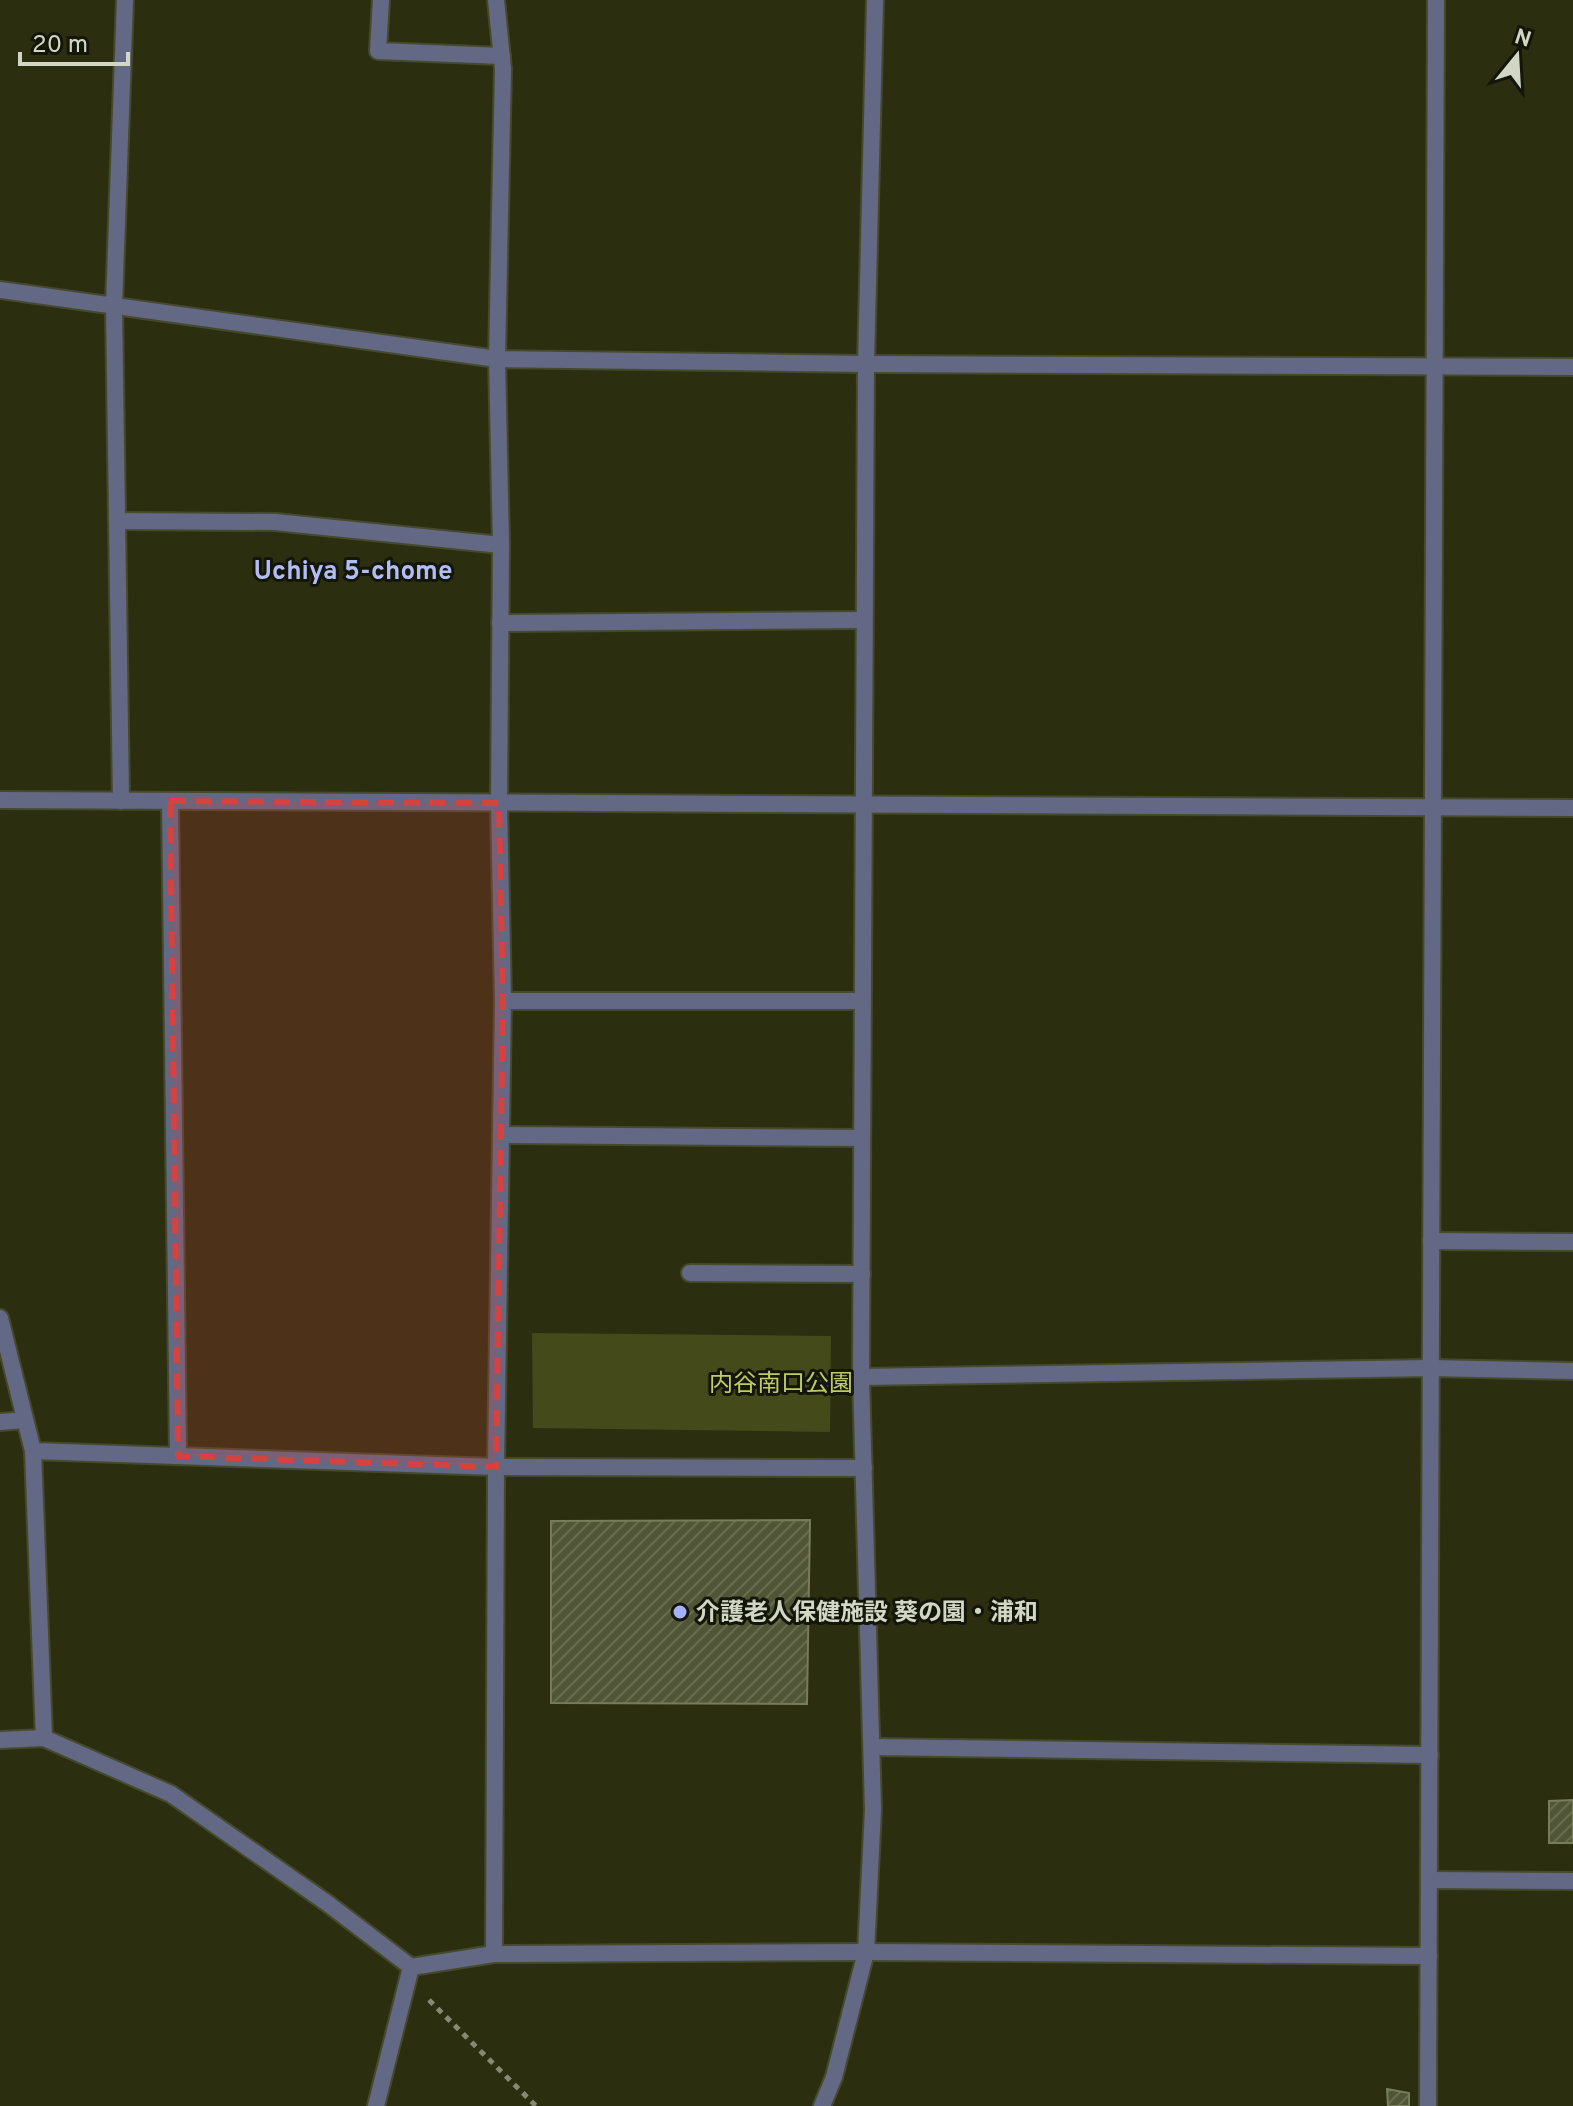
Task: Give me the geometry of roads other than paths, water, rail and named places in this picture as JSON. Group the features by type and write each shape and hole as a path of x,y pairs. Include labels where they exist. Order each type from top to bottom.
{"street":[{"path":"121,801 114,305 125,0"},
{"path":"381,0 378,51 502,56"},
{"path":"494,1954 496,1467 503,1001 497,359 502,56 496,0"},
{"path":"822,2106 834,2077 866,1952 873,1810 861,1377 866,364 875,0"},
{"path":"1428,2106 1436,0"},
{"path":"0,290 497,359 1573,367"},
{"path":"117,521 275,522 501,545"},
{"path":"500,623 864,620"},
{"path":"0,800 1573,808"},
{"path":"170,801 178,1456"},
{"path":"503,1001 862,1001"},
{"path":"501,1135 862,1138"},
{"path":"1431,1241 1573,1242"},
{"path":"690,1273 862,1274"},
{"path":"0,1318 33,1451 44,1738"},
{"path":"861,1377 1431,1368 1573,1371"},
{"path":"0,1422 25,1420"},
{"path":"33,1451 496,1467 864,1468"},
{"path":"0,1740 44,1738 171,1794 327,1903 409,1973"},
{"path":"872,1747 1430,1755"},
{"path":"1429,1880 1573,1881"},
{"path":"409,1973 494,1954 866,1952 1429,1956"},
{"path":"376,2106 409,1973"}],"place":[{"name":"介護老人保健施設 葵の園・浦和","path":"680,1612"}],"district":[{"name":"Uchiya 5-chome","path":"353,570"}],"park label":[{"name":"内谷南口公園","path":"781,1383"}]}
